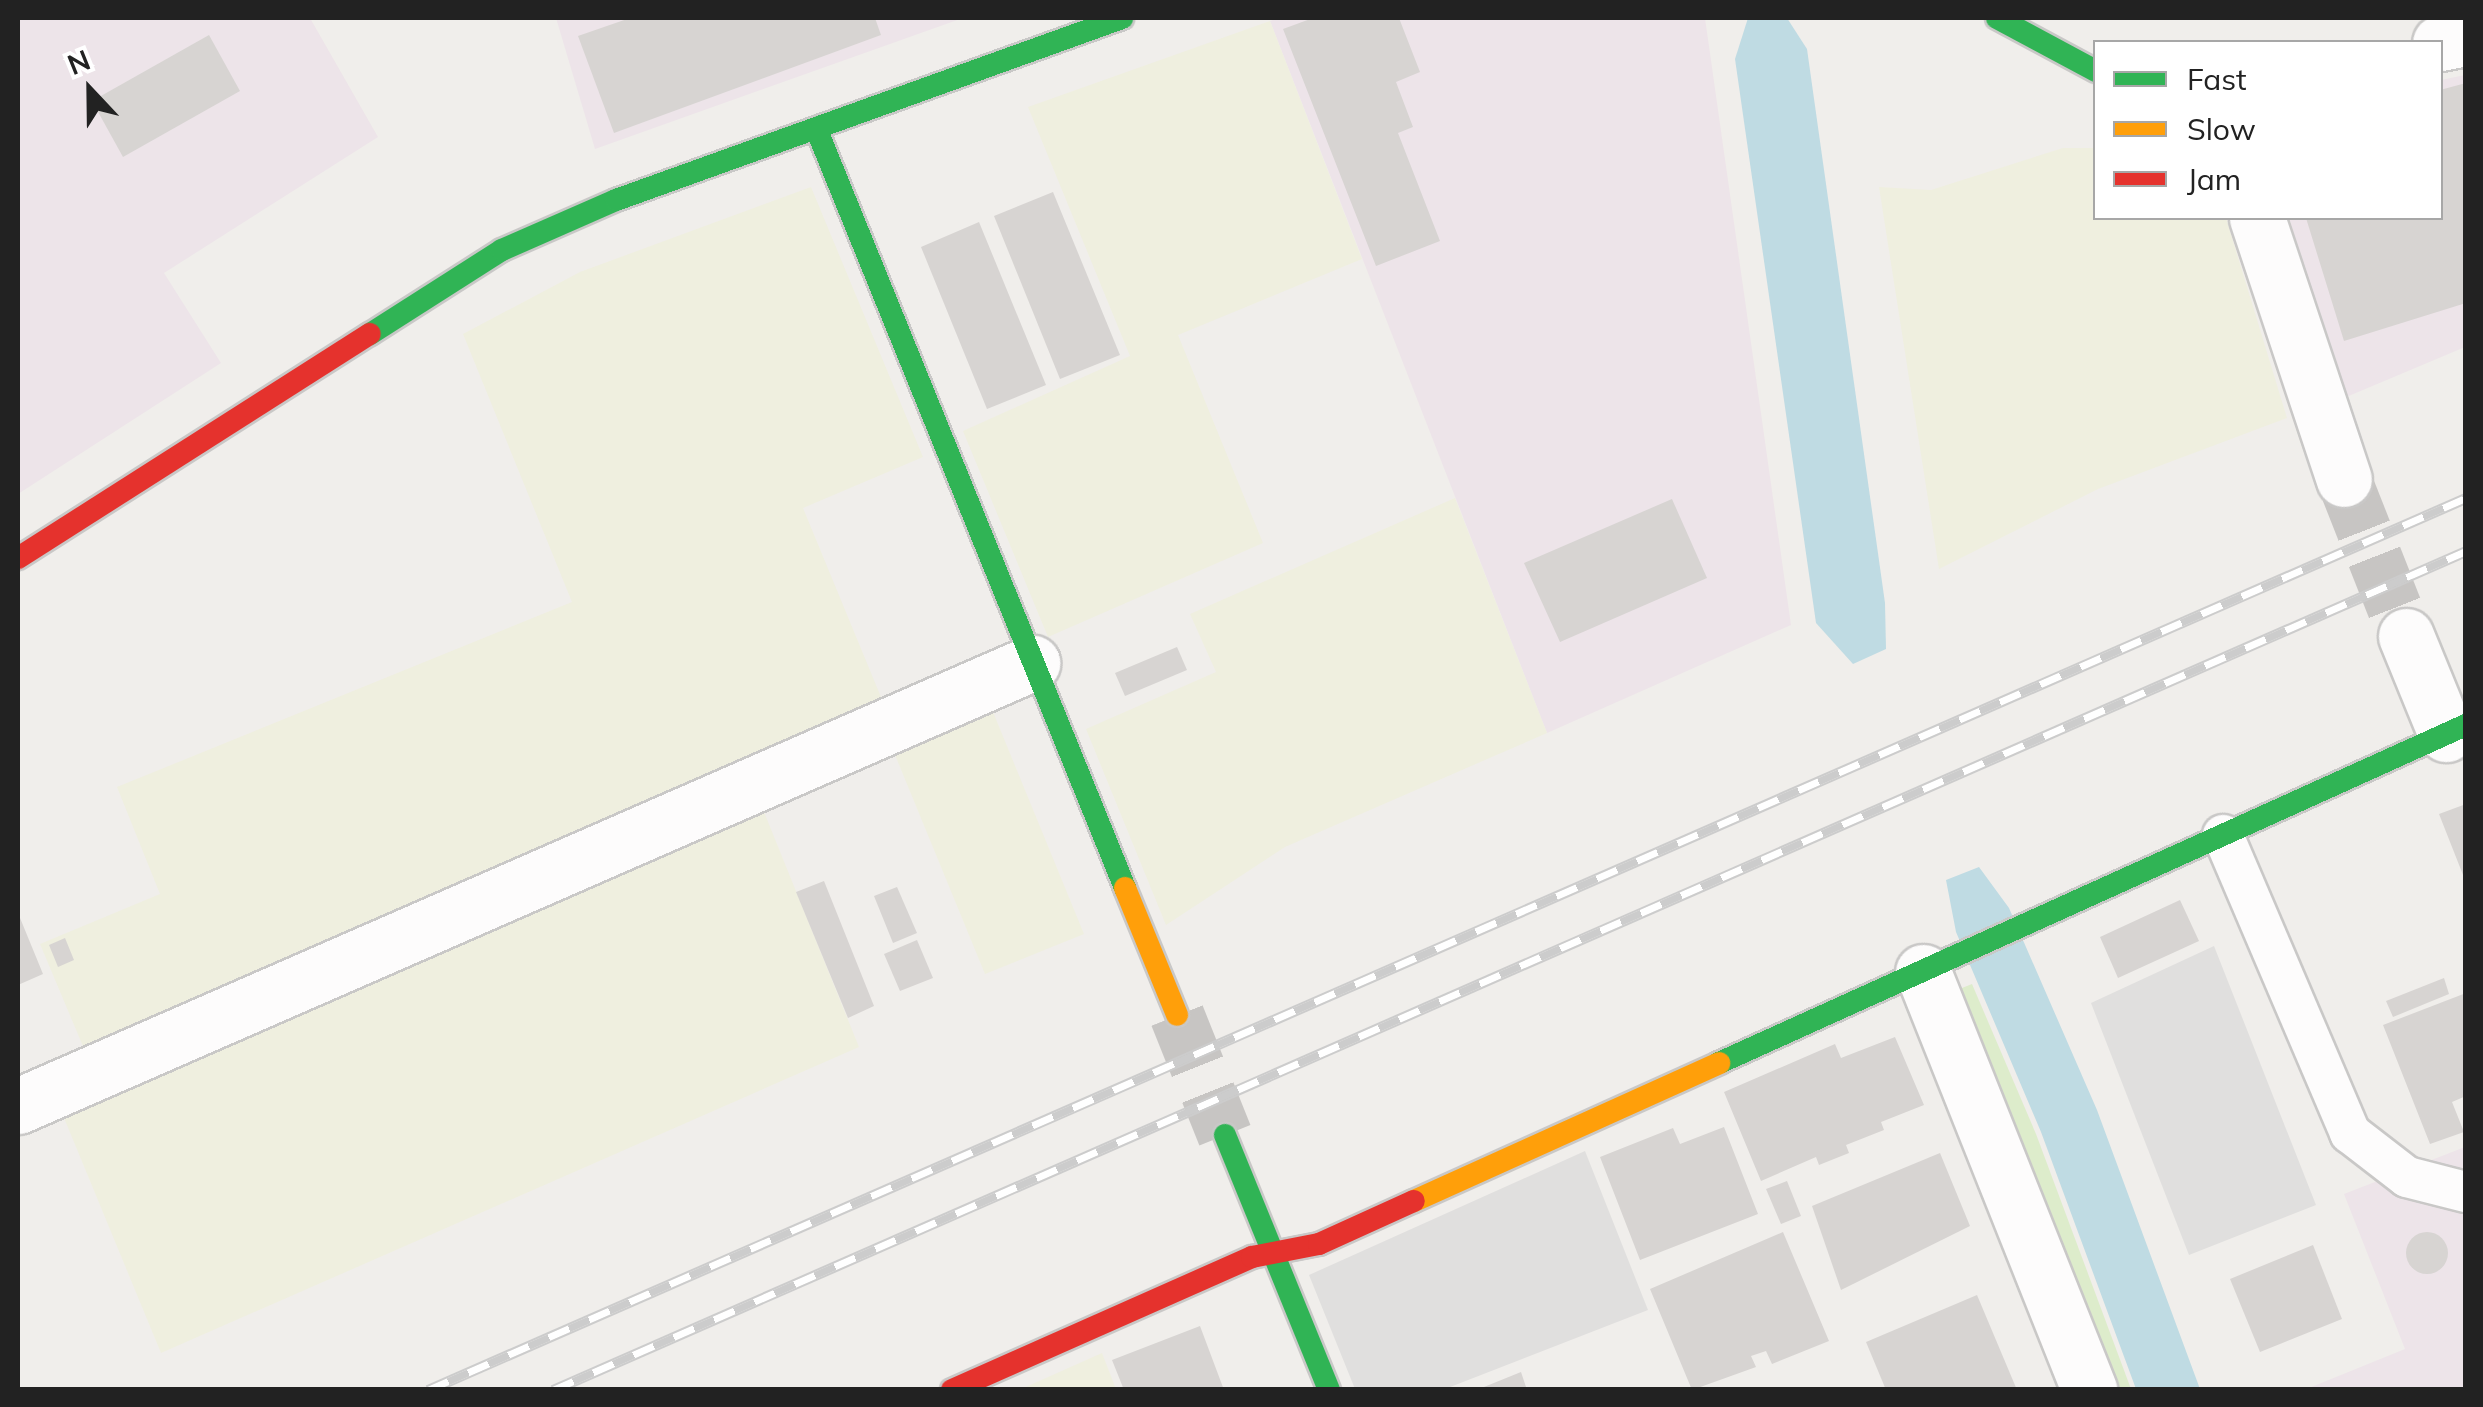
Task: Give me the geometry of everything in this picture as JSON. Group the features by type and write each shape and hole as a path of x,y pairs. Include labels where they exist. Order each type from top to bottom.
{"street":[{"path":"18,558 502,250 616,200 1122,18"},
{"path":"2012,22 2093,69"},
{"path":"816,128 1177,1015"},
{"path":"2258,220 2344,479"},
{"path":"952,1390 1252,1256 1319,1244 2456,730 2406,636"},
{"path":"18,1106 1032,664"},
{"path":"1941,964 2090,1390"},
{"path":"1225,1134 1329,1390"}],"lane":[{"path":"2224,836 2350,1133 2406,1178 2466,1192"}],"shaded area":[{"path":"18,18 310,18 378,137 164,273 221,363 18,494"},
{"path":"556,18 963,18 595,149"},
{"path":"1705,18 1791,625 1547,733 1270,21"},
{"path":"2465,75 2465,347 2344,398 2290,220 2443,220 2443,80"},
{"path":"2214,946 2316,1205 2189,1255 2091,1003"},
{"path":"2465,1147 2465,1389 2304,1390 2405,1349 2344,1194"},
{"path":"1585,1151 1648,1310 1445,1389 1355,1389 1309,1275"}],"green space":[{"path":"1270,21 1362,259 1178,335 1263,543 1048,637 963,431 1130,356 1028,107"},
{"path":"2063,148 2093,148 2093,220 2227,220 2287,418 2098,489 1939,569 1879,187 1931,190"},
{"path":"811,187 923,457 803,508 883,702 85,1051 40,944 160,894 117,787 572,602 463,334 580,272"},
{"path":"1455,498 1547,733 1285,847 1166,925 1086,729 1216,672 1190,614"},
{"path":"991,707 1084,934 985,974 893,750"},
{"path":"762,807 859,1047 161,1353 62,1113"},
{"path":"1972,984 2036,1134 2131,1389 2115,1389 1957,990"},
{"path":"1102,1353 1116,1389 1019,1390"}],"water":[{"path":"1748,18 1787,18 1807,49 1885,603 1886,649 1853,664 1816,623 1735,59"},
{"path":"1979,867 2009,908 2097,1110 2200,1389 2136,1389 2041,1132 1956,932 1946,880"}],"building":[{"path":"630,18 875,18 881,35 614,133 578,36"},
{"path":"1313,18 1399,18 1420,72 1396,82 1413,127 1398,133 1440,241 1376,266 1283,29"},
{"path":"209,35 240,91 123,157 92,101"},
{"path":"2466,83 2466,303 2344,341 2307,220 2443,220 2443,89"},
{"path":"1053,192 1120,355 1060,379 994,216"},
{"path":"979,222 1046,385 987,409 921,247"},
{"path":"1672,499 1707,578 1560,642 1524,563"},
{"path":"1177,647 1187,670 1125,696 1115,673"},
{"path":"2466,804 2466,880 2465,880 2439,814"},
{"path":"824,881 874,1006 848,1018 796,892"},
{"path":"897,887 917,933 893,943 874,896"},
{"path":"2180,900 2199,941 2118,978 2100,937"},
{"path":"18,913 43,974 18,985"},
{"path":"65,938 74,960 58,967 49,945"},
{"path":"917,940 933,978 900,991 884,954"},
{"path":"2444,978 2449,994 2393,1017 2386,1001"},
{"path":"2466,993 2466,1096 2452,1102 2464,1132 2430,1144 2383,1025"},
{"path":"1895,1037 1924,1105 1881,1122 1884,1130 1846,1145 1849,1153 1819,1165 1816,1157 1761,1181 1724,1092 1835,1044 1841,1058"},
{"path":"1724,1127 1758,1214 1640,1260 1600,1157 1673,1128 1680,1144"},
{"path":"1940,1153 1970,1226 1841,1290 1812,1206"},
{"path":"1787,1181 1801,1216 1781,1224 1766,1189"},
{"path":"1783,1232 1829,1341 1772,1364 1766,1351 1751,1356 1756,1367 1692,1390 1650,1289"},
{"path":"2427,1232 2442,1238 2448,1253 2442,1268 2427,1274 2412,1268 2406,1253 2412,1238"},
{"path":"2313,1245 2342,1319 2260,1352 2230,1279"},
{"path":"1977,1295 2017,1390 1886,1390 1866,1342"},
{"path":"1200,1326 1224,1390 1124,1390 1112,1360"},
{"path":"1521,1372 1527,1390 1479,1390 1479,1389"}],"tunnel":[{"path":"2344,479 2406,636"},
{"path":"1177,1015 1225,1135"}],"railway":[{"path":"428,1390 2466,498"},
{"path":"553,1390 2466,551"}],"traffic: fast":[{"path":"370,334 502,250 616,200 1122,18"},
{"path":"1997,18 2093,69"},
{"path":"816,128 1125,888"},
{"path":"1719,1063 2466,725"},
{"path":"1225,1135 1329,1390"}],"traffic: slow":[{"path":"1125,888 1177,1015"},
{"path":"1414,1201 1719,1063"}],"traffic: jam":[{"path":"18,558 370,334"},
{"path":"952,1390 1252,1257 1319,1244 1414,1201"}]}
